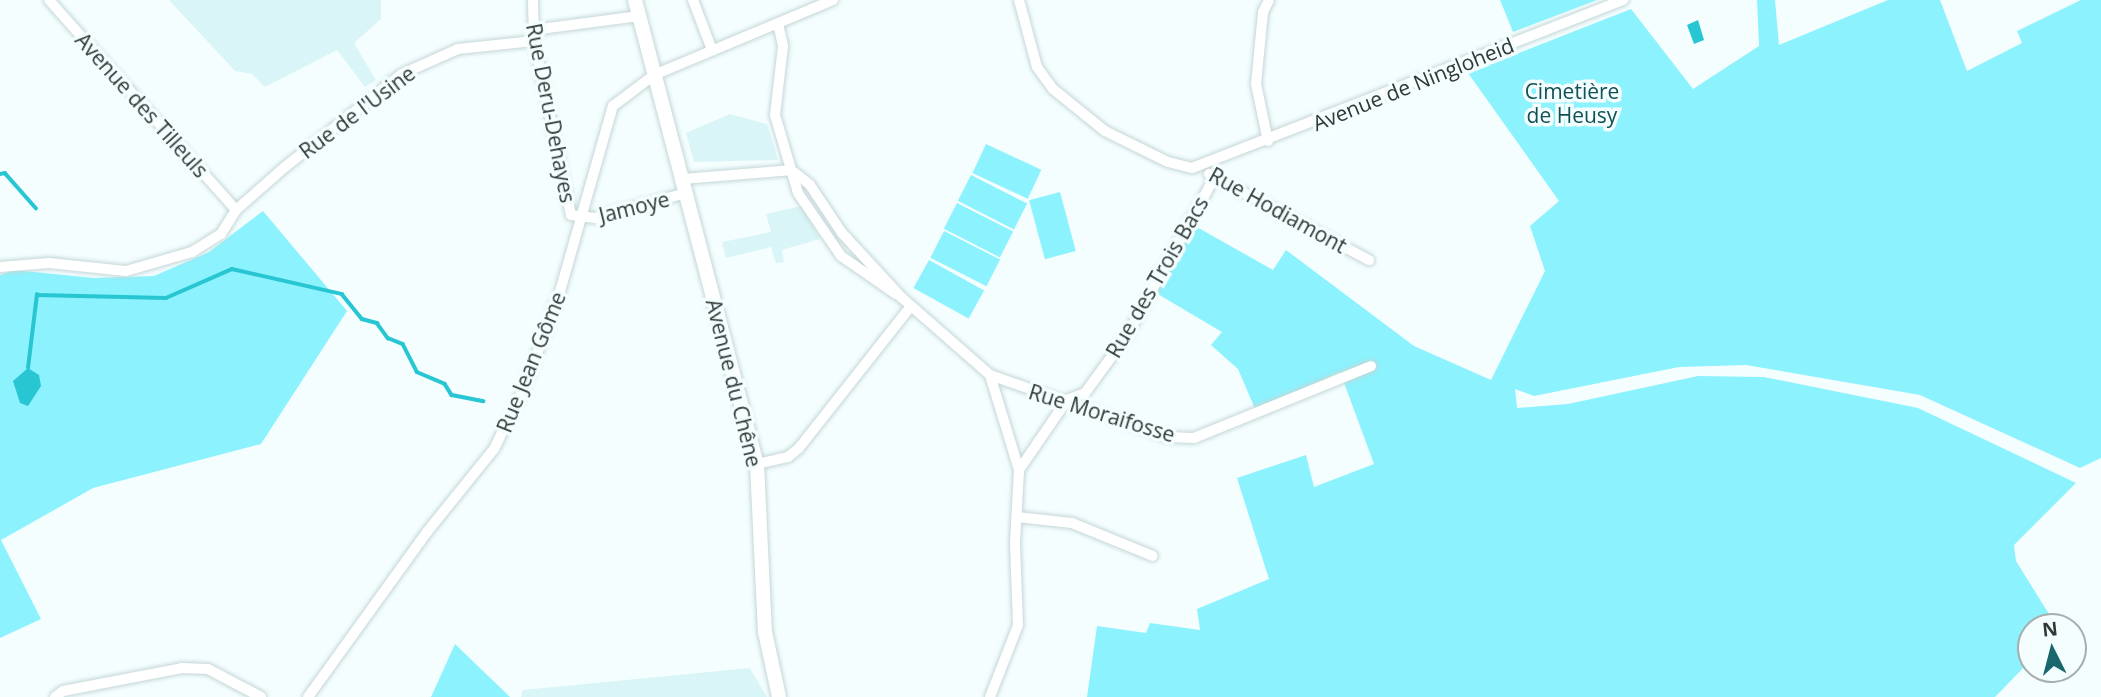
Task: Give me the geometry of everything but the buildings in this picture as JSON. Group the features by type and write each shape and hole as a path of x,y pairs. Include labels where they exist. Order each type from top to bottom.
{"main road":[{"name":"Avenue du Chêne","path":"635,0 757,464 765,632 779,697"}],"street":[{"name":"Avenue des Tilleuls","path":"49,0 236,210"},
{"name":"Rue Deru-Dehayes","path":"533,0 533,35 566,202 571,215 582,219"},
{"path":"693,0 712,50"},
{"name":"Rue Jean Gôme","path":"308,697 427,532 494,449 529,376 582,219 613,106 654,75 833,0"},
{"name":"Rue Hodiamont","path":"1019,0 1037,67 1072,107 1139,149 1181,166 1202,167 1213,178 1369,260"},
{"path":"1268,141 1256,84 1263,12 1269,0"},
{"name":"Avenue de Ningloheid","path":"1202,167 1623,0"},
{"name":"Rue de l'Usine","path":"0,267 49,263 104,271 161,264 221,234 236,210 378,90 417,65 475,45 639,16"},
{"path":"778,24 783,56 775,115 798,192 841,256 901,297 990,375 1018,470 1018,625 990,697"},
{"path":"682,179 791,170"},
{"name":"Rue des Trois Bacs","path":"1018,470 1067,400 1085,393 1126,337 1213,178"},
{"name":"Jamoye","path":"582,219 686,193"},
{"path":"757,464 788,457 799,448 911,306"},
{"name":"Rue Moraifosse","path":"990,375 1025,390 1067,400 1167,437 1194,438 1371,366"},
{"path":"1017,517 1072,523 1153,555"},
{"path":"55,697 63,691 182,668 208,669 261,697"}],"shaded area":[{"path":"169,0 381,0 381,19 354,43 376,80 365,87 337,50 265,87 252,74 235,71"},
{"path":"1698,20 1704,40 1694,44 1687,25"},
{"path":"730,114 767,124 778,160 694,162 686,133"},
{"path":"802,206 820,239 782,250 784,262 776,263 771,247 726,258 722,242 771,232 766,214"},
{"path":"28,368 39,375 41,386 28,406 20,403 13,381"},
{"path":"750,668 767,697 521,697 523,690"}],"green space":[{"path":"1500,0 1597,0 1513,32"},
{"name":"Cimetière de Heusy","path":"1757,0 1775,0 1779,45 1888,0 1940,0 1967,71 2022,43 2017,31 2081,0 2101,0 2101,458 2080,468 1920,395 1746,365 1679,367 1534,396 1515,389 1517,408 1568,404 1698,376 1764,377 1918,408 2076,483 2014,545 2016,561 2048,613 2017,613 2017,674 1995,697 1087,697 1097,626 1146,633 1150,623 1200,630 1197,609 1269,579 1237,478 1306,455 1314,487 1374,464 1340,372 1256,411 1238,369 1211,345 1222,332 1156,293 1195,226 1273,270 1286,250 1414,346 1491,380 1545,271 1530,226 1559,201 1468,73 1631,9 1693,89 1759,46"},
{"path":"986,144 1041,170 1028,199 972,173"},
{"path":"971,175 1027,204 1014,229 958,201"},
{"path":"1060,192 1076,251 1045,259 1029,200"},
{"path":"957,203 1013,232 1000,257 944,229"},
{"path":"263,211 347,311 261,444 93,488 1,540 41,619 0,638 0,275 14,270 94,278 154,276 209,252"},
{"path":"944,231 1000,260 987,286 930,258"},
{"path":"929,260 984,291 969,319 913,288"},
{"path":"455,644 510,697 431,697"}],"waterway":[{"path":"0,174 5,173 36,208"},
{"path":"28,368 37,295 166,298 232,269 342,294 362,319 377,323 388,338 403,344 417,372 445,384 452,395 483,401"}]}
